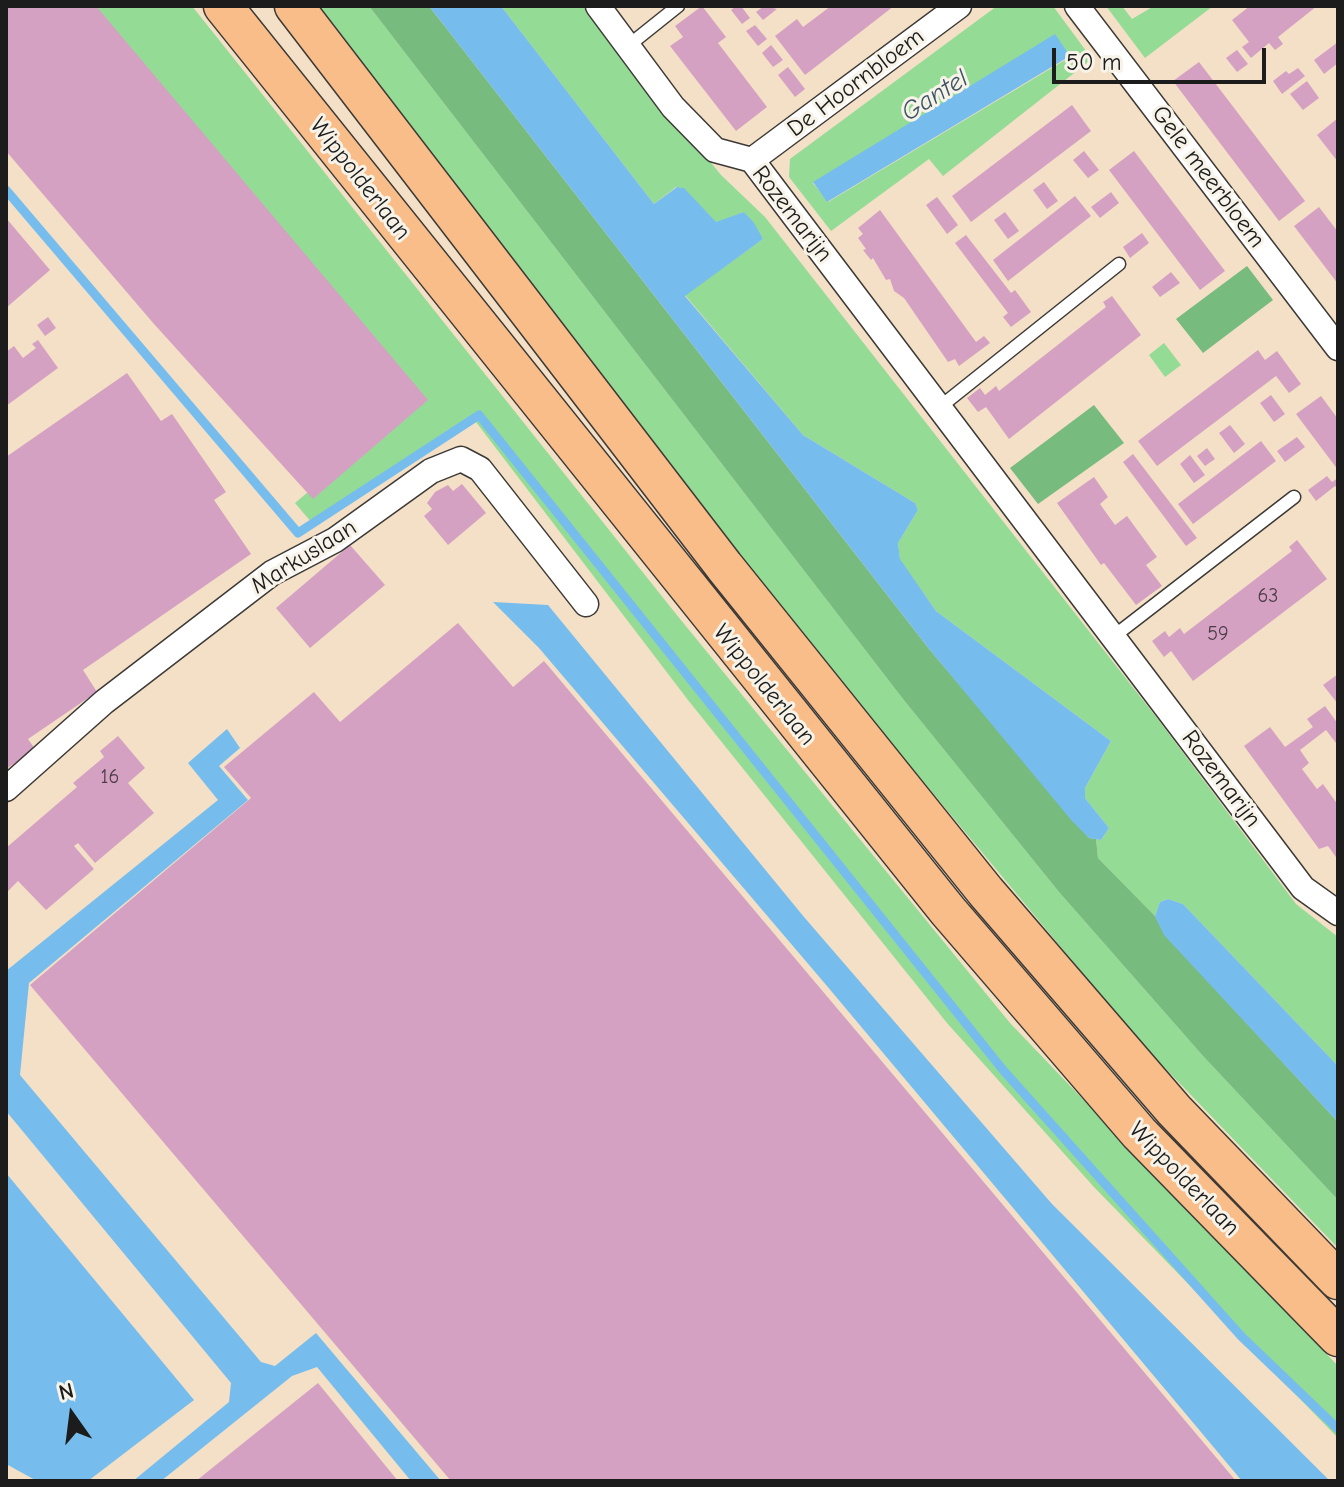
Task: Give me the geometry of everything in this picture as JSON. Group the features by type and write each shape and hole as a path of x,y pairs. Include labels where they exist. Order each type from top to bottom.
{"main road":[{"name":"Wippolderlaan","path":"223,6 948,911 1139,1133 1338,1337"},
{"name":"Wippolderlaan","path":"294,6 724,566 986,892 1174,1110 1338,1280"}],"street":[{"name":"Rozemarijn","path":"598,6 673,107 715,150 752,160 1303,888 1338,913"},
{"name":"De Hoornbloem","path":"752,160 959,6"},
{"name":"Gele meerbloem","path":"1077,6 1338,348"},
{"name":"Markuslaan","path":"6,789 104,702 272,573 335,540 431,471 461,459 480,469 586,604"}],"lane":[{"path":"628,46 678,6"},
{"path":"940,407 1119,264"},
{"path":"1113,637 1294,497"}],"green space":[{"path":"91,6 192,6 676,614 1010,1023 1338,1366 1338,1438 1094,1187 947,1023 688,700 476,422 312,523 295,503 415,402"},
{"path":"318,6 369,6 903,699 1059,892 1203,1056 1338,1200 1338,1248 1139,1041 768,595"},
{"path":"369,6 429,6 930,650 1089,838 1096,839 1098,858 1155,916 1165,935 1338,1122 1338,1200 1203,1056 1059,892 903,699"},
{"path":"501,6 583,6 721,175 765,217 1160,722 1296,904 1338,937 1338,1066 1183,904 1168,899 1160,902 1155,916 1098,858 1096,839 1101,840 1109,828 1085,798 1085,788 1111,741 936,611 900,560 898,543 918,510 915,503 803,435 685,295 763,239 744,212 716,223 683,188 676,187 654,204"},
{"path":"997,6 1053,6 1092,59 943,176 929,159 831,231 789,177 790,159","holes":["1055,35 1070,57 828,202 813,183"]},
{"path":"1106,6 1122,6 1132,19 1154,6 1213,6 1145,58"},
{"path":"1247,266 1273,300 1203,353 1176,319"},
{"path":"1164,343 1181,365 1165,377 1149,355"},
{"path":"1094,405 1124,443 1038,504 1010,468"}],"water":[{"path":"429,6 501,6 654,204 677,187 684,188 716,222 744,212 754,223 763,239 685,296 803,435 915,503 918,510 898,543 900,559 936,611 1111,741 1085,788 1085,798 1109,828 1101,840 1089,838 1072,821 930,650"},
{"name":"Gantel","path":"1055,34 1070,56 827,202 813,182"},
{"path":"493,602 548,605 804,917 1052,1204 1330,1481 1242,1481 539,648"},
{"path":"227,729 240,748 219,766 248,800 29,983 20,1075 261,1362 275,1366 316,1333 441,1481 411,1481 317,1367 292,1376 161,1481 133,1481 229,1402 231,1383 6,1111 6,971 218,800 188,763"},
{"path":"1168,899 1183,904 1338,1066 1338,1122 1164,935 1155,916 1160,902"},
{"path":"6,1173 194,1400 88,1481 37,1481 6,1464"}],"building":[{"path":"6,6 96,6 428,400 313,499 154,324 6,151"},
{"path":"702,6 726,37 718,43 767,107 736,131 670,46 683,37 675,26"},
{"path":"741,6 750,18 742,24 731,10"},
{"path":"764,6 777,9 763,20 756,12"},
{"path":"831,6 894,6 805,75 775,36 797,19 803,27"},
{"path":"1250,6 1317,6 1278,37 1283,44 1275,50 1269,43 1251,58 1242,47 1249,42 1232,20"},
{"path":"755,25 767,39 758,46 746,31"},
{"path":"1338,42 1338,63 1324,74 1314,60"},
{"path":"771,45 783,60 773,67 762,53"},
{"path":"1237,50 1248,64 1237,72 1226,58"},
{"path":"1199,62 1305,201 1279,221 1173,81"},
{"path":"788,67 805,89 795,97 778,75"},
{"path":"1298,68 1305,76 1282,94 1273,81 1286,71 1289,74"},
{"path":"1307,81 1319,98 1303,110 1290,94"},
{"path":"1072,105 1091,131 971,222 952,196"},
{"path":"1338,118 1338,162 1317,135"},
{"path":"1084,151 1099,170 1088,178 1073,160"},
{"path":"1134,151 1225,271 1200,290 1109,170"},
{"path":"1044,182 1058,201 1047,209 1033,190"},
{"path":"1111,192 1119,203 1100,218 1091,207"},
{"path":"1075,196 1091,216 1008,281 993,260"},
{"path":"937,197 958,225 947,234 926,205"},
{"path":"1319,207 1338,232 1338,284 1294,226"},
{"path":"880,210 976,342 984,336 990,343 959,366 955,359 948,362 904,298 894,291 890,279 886,280 873,258 871,260 863,250 866,249 858,238 863,234 858,228"},
{"path":"1005,212 1019,231 1008,239 994,220"},
{"path":"6,218 50,270 6,308"},
{"path":"1142,233 1149,243 1130,258 1123,247"},
{"path":"966,235 1011,293 1015,290 1031,312 1011,327 1003,317 1008,313 955,243"},
{"path":"1171,272 1180,283 1160,297 1152,287"},
{"path":"1112,296 1141,335 1009,439 986,407 978,412 967,398 980,388 985,395 996,386 999,391 1106,307 1103,302"},
{"path":"48,317 56,328 45,336 37,325"},
{"path":"38,340 58,368 6,406 6,352 14,346 23,358 36,348 32,344"},
{"path":"1258,350 1265,360 1277,351 1301,384 1289,393 1276,376 1157,466 1138,441"},
{"path":"127,373 161,421 172,414 226,492 214,500 251,554 83,670 97,692 28,739 35,749 6,769 6,457"},
{"path":"1271,395 1285,414 1274,422 1260,403"},
{"path":"1321,396 1338,419 1338,470 1296,414"},
{"path":"1230,425 1245,444 1234,453 1219,433"},
{"path":"1297,437 1305,447 1285,462 1277,451"},
{"path":"1261,441 1276,461 1193,524 1178,504"},
{"path":"1207,448 1215,459 1205,466 1197,456"},
{"path":"1133,454 1197,538 1186,546 1123,462"},
{"path":"1190,455 1205,475 1194,483 1180,464"},
{"path":"1327,476 1332,482 1338,478 1338,490 1335,486 1316,501 1308,490"},
{"path":"1094,477 1108,497 1100,504 1115,525 1127,516 1157,557 1146,565 1162,586 1136,605 1104,563 1101,565 1057,503"},
{"path":"462,484 486,513 448,545 424,516 432,509 427,503 435,492 448,485 453,491"},
{"path":"1297,540 1327,579 1193,681 1171,651 1164,657 1152,641 1165,631 1169,637 1180,628 1184,634 1292,551 1289,547"},
{"path":"350,545 385,585 310,648 276,608"},
{"path":"458,623 513,687 544,661 1236,1481 451,1481 30,985 251,798 224,767 314,692 340,722"},
{"path":"1338,674 1338,704 1323,685"},
{"path":"1325,706 1338,724 1338,741 1336,743 1326,730 1300,750 1309,763 1302,769 1317,789 1323,784 1338,805 1338,860 1328,846 1319,849 1244,746 1270,727 1285,747 1313,727 1307,719"},
{"path":"118,736 145,768 128,783 154,813 95,863 78,843 74,846 94,869 46,910 18,881 6,893 6,848 77,787 73,783 104,757 100,751"},
{"path":"318,1383 398,1481 196,1481"}],"waterway":[{"path":"6,190 298,533 479,415 1003,1070 1241,1336 1338,1429"}]}
